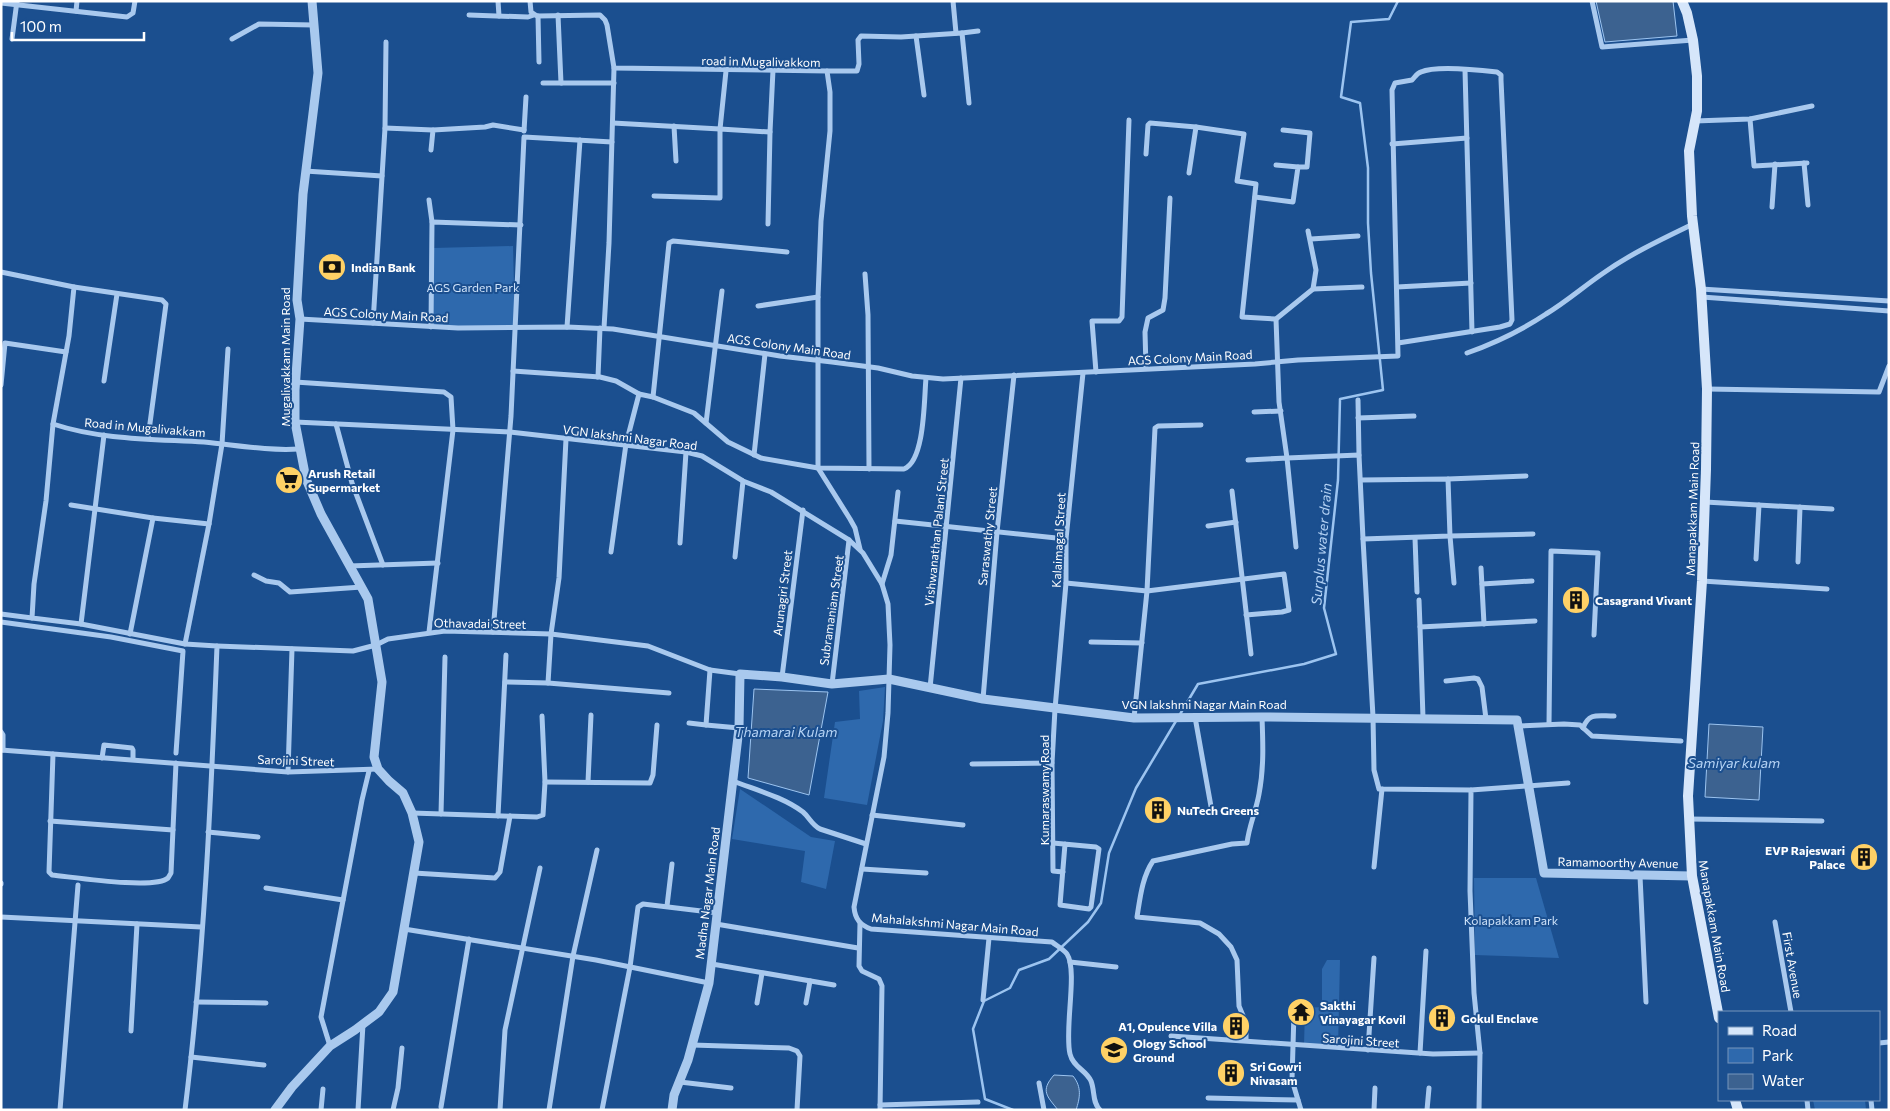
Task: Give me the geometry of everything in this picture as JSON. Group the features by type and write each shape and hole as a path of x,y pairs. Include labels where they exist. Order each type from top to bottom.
{"main road":[{"name":"Manapakkam Main Road","path":"1682,1 1687,13 1693,40 1697,76 1697,111 1689,151 1693,224 1702,293 1707,389 1702,582 1688,787 1688,819 1692,876 1718,1013"}],"street":[{"path":"76,11 77,1"},
{"path":"1,3 17,3 128,16 133,13 135,1"},
{"name":"Mugalivakkam Main Road","path":"312,1 318,73 305,171 297,300 300,319 295,382 295,422 306,479 321,514 368,599 382,682 374,744 374,770"},
{"path":"498,1 498,16"},
{"path":"530,1 530,9 536,15 539,62"},
{"path":"953,1 969,103"},
{"path":"1592,1 1602,47 1693,40"},
{"path":"12,40 17,3"},
{"path":"469,15 528,17 536,15 595,14 603,17 607,25 614,68 613,123 598,377"},
{"path":"558,15 561,83"},
{"path":"232,39 259,24 314,24"},
{"path":"826,71 857,71 859,64 858,40 861,36 916,36 978,31"},
{"path":"916,36 924,95"},
{"path":"373,323 385,128 386,42"},
{"name":"road in Mugalivakkom","path":"614,68 826,71 830,92 830,131 821,221 818,297 818,468"},
{"path":"768,224 773,70"},
{"path":"1465,70 1472,332"},
{"path":"1465,70 1494,72 1501,75 1512,320 1510,324 1472,332 1398,343 1392,144 1391,97 1395,83 1412,80 1418,72 1424,71 1465,70"},
{"path":"654,196 720,198 720,129 726,71"},
{"path":"543,83 614,83"},
{"path":"493,632 510,432 526,97"},
{"path":"1695,121 1750,119 1812,106"},
{"path":"1750,119 1754,166 1806,163 1808,205"},
{"path":"1096,372 1092,321 1119,321 1122,317 1129,120"},
{"path":"613,123 770,132"},
{"path":"1146,154 1148,125 1150,123 1244,134 1237,181 1256,184 1242,318 1276,319 1313,289 1362,286"},
{"path":"385,128 433,130 485,127 493,124 524,130"},
{"path":"674,126 676,161"},
{"path":"1189,174 1196,127"},
{"path":"431,150 433,130"},
{"path":"1276,165 1306,167 1310,133 1283,130"},
{"path":"524,137 612,142"},
{"path":"1392,144 1467,138"},
{"path":"567,327 580,140"},
{"path":"1772,207 1775,164"},
{"path":"1254,197 1293,202 1298,167"},
{"path":"305,171 382,176"},
{"path":"1146,368 1145,325 1148,318 1163,310 1166,298 1170,198"},
{"path":"429,200 432,222 431,327"},
{"path":"432,222 521,224"},
{"path":"1468,353 1488,346 1528,325 1547,314 1603,273 1693,224"},
{"path":"1308,231 1316,270 1313,289"},
{"path":"1311,239 1358,236"},
{"path":"653,397 667,252 671,242 787,252"},
{"path":"1,272 74,287 162,300 166,304 148,438"},
{"path":"865,274 868,315 869,469"},
{"path":"1397,287 1471,283"},
{"path":"32,618 34,584 46,501 54,424 70,336 74,287"},
{"path":"706,423 722,291"},
{"path":"1702,293 1889,301"},
{"path":"1702,293 1889,311"},
{"path":"104,381 117,294"},
{"path":"758,306 818,297"},
{"name":"AGS Colony Main Road","path":"300,319 431,327 602,328 765,354 869,367 926,378 943,379 1398,356 1398,343"},
{"path":"1276,319 1281,411 1296,547"},
{"path":"1,385 5,343 66,352"},
{"path":"184,644 209,524 222,444 228,349"},
{"path":"754,455 765,354"},
{"path":"1707,389 1878,392 1889,366"},
{"path":"513,371 598,377 616,381 639,394 653,397 694,413 728,442 754,455 818,468 869,469 904,469 909,467 914,460 920,443 926,378"},
{"name":"Kalaimagal Street","path":"1055,709 1066,584 1066,539 1083,373"},
{"name":"Saraswathy Street","path":"983,698 997,532 1014,375"},
{"name":"Vishwanathan Palani Street","path":"930,688 960,378"},
{"path":"295,382 447,393 452,401 453,430 429,632"},
{"path":"611,552 626,444 639,394"},
{"path":"1358,400 1374,770 1379,789 1471,790 1568,783"},
{"path":"1254,412 1281,411"},
{"path":"1358,418 1414,416"},
{"name":"VGN lakshmi Nagar Road","path":"295,422 510,432 626,444 702,456 743,481 771,492 803,510 860,549 882,584 888,604 889,679"},
{"name":"Road in Mugalivakkam","path":"54,424 70,430 104,435 278,450 299,449"},
{"path":"336,424 352,483 383,565"},
{"path":"1134,718 1147,592 1155,428 1158,426 1201,426"},
{"path":"82,624 104,435"},
{"path":"548,683 551,634 559,578 566,439"},
{"path":"680,543 686,452"},
{"path":"1248,460 1359,455"},
{"path":"818,468 855,528 860,549"},
{"path":"1361,480 1526,476"},
{"path":"1448,479 1454,583"},
{"path":"735,556 743,481"},
{"path":"1232,491 1251,654"},
{"path":"882,584 890,561 898,492"},
{"path":"1705,502 1832,509"},
{"path":"70,505 153,518 209,524"},
{"path":"1756,559 1759,505"},
{"path":"1798,562 1800,508"},
{"name":"Arunagiri Street","path":"782,677 803,510"},
{"path":"130,634 153,518"},
{"path":"895,521 1066,539"},
{"path":"1208,526 1236,522"},
{"path":"1363,539 1533,534"},
{"path":"1415,538 1417,592"},
{"name":"Subramaniam Street","path":"832,684 849,540"},
{"path":"1549,724 1551,551 1598,553 1594,635"},
{"path":"349,566 438,563"},
{"path":"1481,568 1484,624"},
{"path":"1066,584 1147,592 1284,574 1290,607 1287,611 1246,615"},
{"path":"254,575 266,581 280,582 290,592 363,587"},
{"path":"1482,584 1532,581"},
{"path":"1702,582 1827,589"},
{"path":"1420,600 1423,718"},
{"name":"Othavadai Street","path":"1,614 82,624 184,644 292,650 353,651 376,646 388,639 445,631 551,634 648,646 710,670 740,674"},
{"path":"1420,627 1535,621"},
{"path":"1,622 112,637 183,651 176,753"},
{"path":"1091,642 1142,644"},
{"path":"185,1110 196,1002 213,766 217,646"},
{"path":"288,772 292,650"},
{"path":"498,816 506,655"},
{"path":"441,814 445,657"},
{"path":"706,725 710,670"},
{"name":"VGN lakshmi Nagar Main Road","path":"740,674 782,677 832,684 889,679 983,698 1134,718 1373,717 1486,719 1517,720 1518,726"},
{"name":"Madha Nagar Main Road","path":"672,1110 674,1095 692,1045 709,983 712,964 739,728 740,674"},
{"path":"1446,681 1474,678 1478,680 1482,687 1486,719"},
{"name":"Mahalakshmi Nagar Main Road","path":"889,679 884,757 854,907 856,917 860,923 871,929 1052,942 1063,950 1068,956 1072,970 1069,1013 1070,1054 1077,1067 1091,1081 1095,1102 1100,1110"},
{"path":"505,682 548,683 669,694"},
{"name":"Kumaraswamy Road","path":"1055,709 1052,764 1053,871 1063,872"},
{"path":"588,782 591,715"},
{"path":"412,813 537,817 543,815 546,782 542,716"},
{"path":"1583,728 1586,720 1591,716 1614,716"},
{"path":"1195,717 1212,812"},
{"path":"1243,1040 1246,1023 1239,1006 1237,960 1232,947 1219,934 1200,923 1137,918 1140,895 1148,868 1153,861 1247,843 1249,825 1259,796 1263,764 1262,717"},
{"path":"688,724 739,728"},
{"path":"546,782 650,783 653,775 657,725"},
{"path":"1529,787 1518,726 1580,725 1592,736 1681,741"},
{"path":"1,732 3,735 2,750"},
{"path":"102,758 104,745 132,748 132,759"},
{"name":"Sarojini Street","path":"2,750 288,772 374,770"},
{"path":"53,754 48,871 50,874 118,882 158,883 168,878 171,873 176,763"},
{"path":"972,764 1052,764"},
{"path":"275,1110 330,1046 379,1012 393,992 419,842 412,813 403,793 374,770 344,900 321,1017 330,1046"},
{"path":"733,781 793,806 804,813 820,829 866,844"},
{"name":"Ramamoorthy Avenue","path":"1529,787 1544,874 1692,876"},
{"path":"1374,867 1382,789"},
{"path":"1471,790 1470,890 1474,993 1480,1053 1479,1110"},
{"path":"414,872 495,878 500,872 510,816"},
{"path":"872,816 963,824"},
{"path":"1688,819 1822,821"},
{"path":"50,821 173,830"},
{"path":"208,832 258,837"},
{"path":"1053,843 1066,844 1096,847 1099,849 1090,908 1060,905 1066,844"},
{"path":"549,1110 573,956 597,850"},
{"path":"667,906 672,864"},
{"path":"500,1110 505,1030 540,868"},
{"path":"862,869 926,873"},
{"path":"1640,876 1646,1002"},
{"path":"60,1110 78,885"},
{"path":"266,888 344,900"},
{"path":"602,1110 630,967 638,906 643,904 667,906 718,913"},
{"path":"1,917 201,927"},
{"name":"First Avenue","path":"1775,922 1791,1011"},
{"path":"860,923 858,948 860,968 879,979 882,986 880,1107 978,1102"},
{"path":"131,1031 137,924"},
{"path":"716,924 858,948"},
{"path":"404,929 573,956 709,983"},
{"path":"983,1000 989,938"},
{"path":"442,1107 469,939"},
{"path":"1420,1053 1426,951"},
{"path":"1368,1050 1374,958"},
{"path":"1070,962 1116,967"},
{"path":"712,964 834,985"},
{"path":"757,1003 762,973"},
{"path":"806,1003 810,981"},
{"path":"196,1002 266,1003"},
{"path":"1294,1012 1292,1080 1301,1110"},
{"path":"358,1110 363,1024"},
{"name":"Sarojini Street","path":"1171,1036 1420,1053 1480,1053"},
{"path":"692,1045 790,1048 797,1051 800,1056 797,1110"},
{"path":"393,1110 398,1088 402,1048"},
{"path":"191,1057 264,1065"},
{"path":"680,1082 731,1088"},
{"path":"1039,1083 1044,1110"},
{"path":"321,1110 323,1088"},
{"path":"1374,1110 1375,1088"},
{"path":"1427,1110 1429,1088"},
{"path":"1208,1098 1298,1100"},
{"path":"939,1103 939,1110"}],"green space":[{"name":"AGS Garden Park","path":"513,246 515,327 432,326 433,248"},
{"path":"885,687 883,721 867,805 824,798 835,722 860,719 859,691"},
{"path":"740,789 811,837 835,841 826,889 801,882 805,851 732,839"},
{"name":"Kolapakkam Park","path":"1474,878 1536,878 1559,958 1475,955"},
{"path":"1327,960 1340,960 1338,1049 1304,1046 1305,1008 1322,1007 1322,969"},
{"path":"1813,1101 1865,1101 1866,1110 1815,1110"}],"water":[{"path":"1596,1 1673,1 1677,36 1605,42"},
{"name":"Thamarai Kulam","path":"754,689 828,692 809,795 748,778"},
{"name":"Samiyar kulam","path":"1709,724 1763,727 1759,800 1705,797"},
{"path":"1054,1075 1073,1076 1076,1080 1079,1093 1076,1110 1058,1110 1048,1097 1047,1085"}],"waterway":[{"name":"Surplus water drain","path":"1179,716 1198,684 1304,664 1336,654 1324,608 1338,480 1340,399 1383,390 1371,273 1368,223 1368,168 1360,103 1341,97 1351,22 1389,19 1398,1"},
{"name":"Surplus water drain","path":"1013,1110 985,1099 973,1029 984,1001 1010,988 1019,970 1049,959 1088,922 1101,903 1109,853 1136,788 1176,721"}],"place":[{"name":"Indian Bank","path":"332,267"},
{"name":"Arush Retail Supermarket","path":"289,480"},
{"name":"Casagrand Vivant","path":"1576,600"},
{"name":"NuTech Greens","path":"1158,810"},
{"name":"EVP Rajeswari Palace","path":"1864,857"},
{"name":"Sakthi Vinayagar Kovil","path":"1301,1012"},
{"name":"Gokul Enclave","path":"1442,1018"},
{"name":"A1, Opulence Villa","path":"1236,1026"},
{"name":"Ology School Ground","path":"1114,1050"},
{"name":"Sri Gowri Nivasam","path":"1231,1073"}]}
